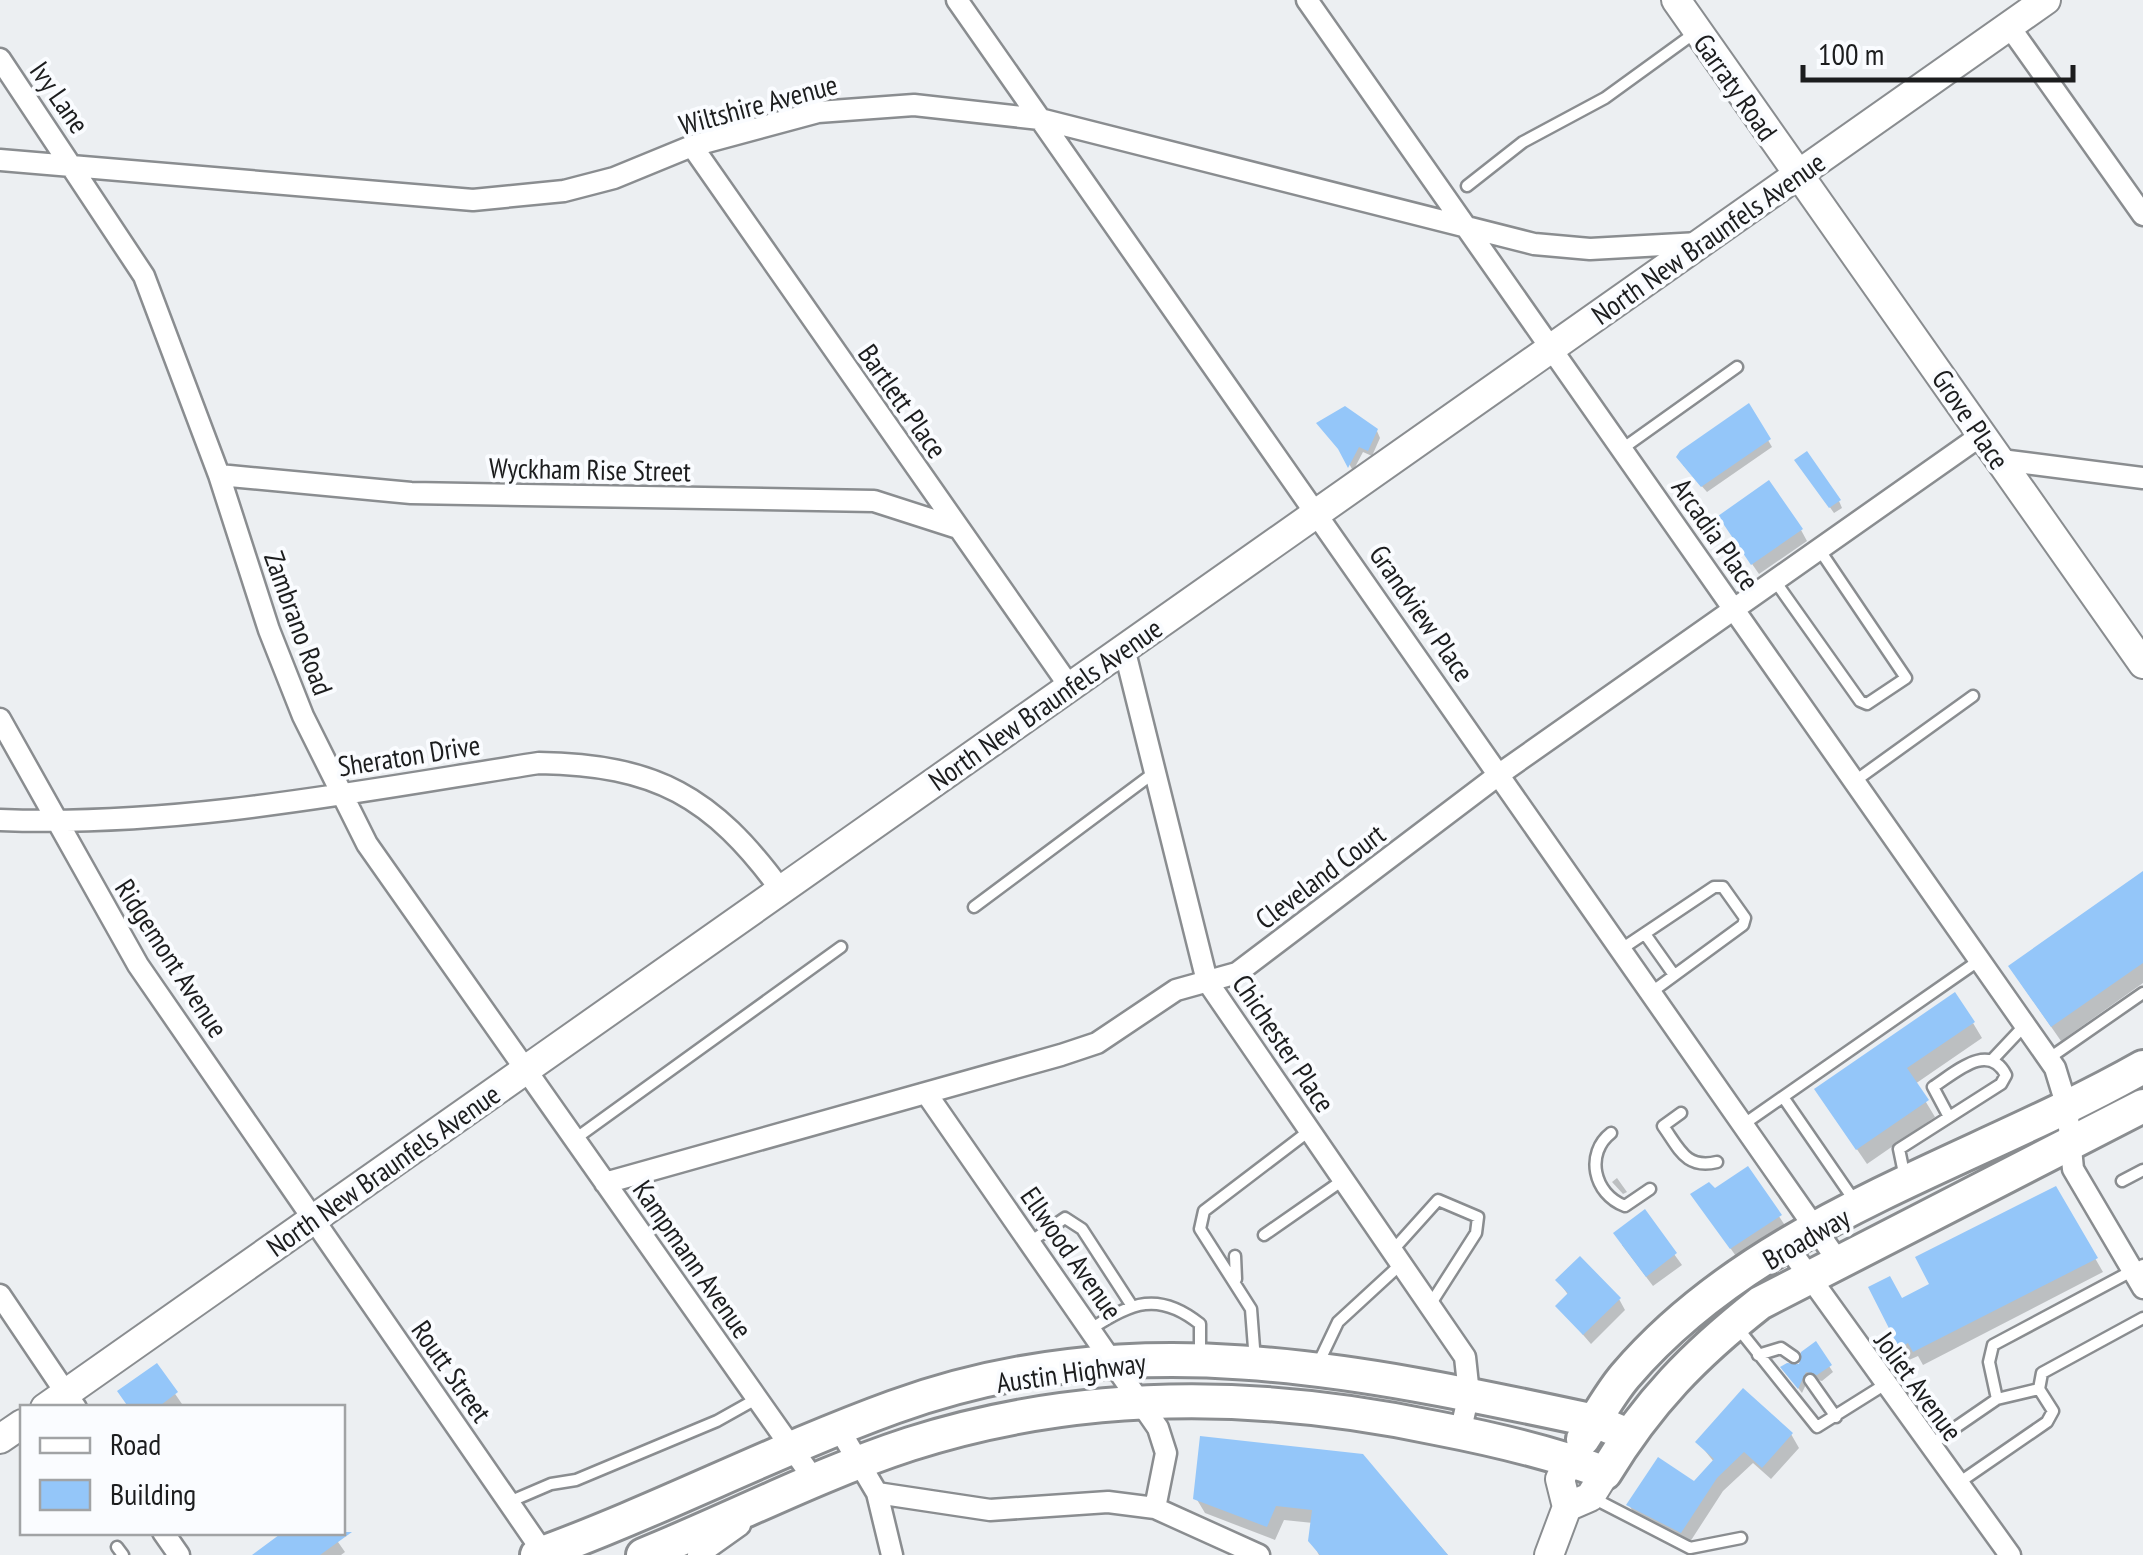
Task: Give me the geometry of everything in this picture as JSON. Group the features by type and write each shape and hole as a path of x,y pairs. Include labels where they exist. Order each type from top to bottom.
{"main road":[{"name":"Broadway","path":"1570,1460 1624,1378 1674,1328 1734,1280 1819,1228 2143,1067"},
{"name":"Broadway","path":"1587,1492 1648,1406 1734,1324 1806,1278 2143,1106"},
{"name":"Austin Highway","path":"542,1554 898,1406 971,1386 1115,1363 1200,1359 1316,1367 1594,1421 1628,1434"},
{"name":"Austin Highway","path":"643,1555 815,1480 980,1426 1140,1400 1302,1406 1460,1433 1570,1460 1587,1492"}],"street":[{"name":"Grandview Place","path":"957,0 1624,948 1838,1261"},
{"name":"Arcadia Place","path":"1307,0 2048,1058 2067,1107 2072,1168 2140,1276"},
{"name":"Garraty Road","path":"1676,0 1797,175"},
{"name":"North New Braunfels Avenue","path":"62,1403 313,1218 2046,0"},
{"path":"2009,26 2143,215"},
{"name":"Ivy Lane","path":"0,59 76,167"},
{"name":"Wiltshire Avenue","path":"0,160 473,200 564,192 768,123 854,106 914,105 1040,119 1534,244 1590,248 1701,242"},
{"name":"Bartlett Place","path":"692,146 1070,686"},
{"name":"Zambrano Road","path":"76,167 144,276 303,716 368,844 525,1069"},
{"name":"Grove Place","path":"1797,175 2143,664"},
{"name":"Cleveland Court","path":"606,1183 1097,1042 1176,990 1237,974 1501,773 1983,434"},
{"path":"2001,460 2143,478"},
{"name":"Wyckham Rise Street","path":"219,475 411,493 874,501 958,528"},
{"name":"Chichester Place","path":"1124,648 1207,980 1465,1357 1468,1394 1460,1433"},
{"name":"Ridgemont Avenue","path":"0,719 138,965 313,1218"},
{"name":"Sheraton Drive","path":"0,820 56,822 209,813 539,763 608,768 667,784 698,801 738,837 781,890"},
{"name":"Kampmann Avenue","path":"525,1069 815,1480"},
{"name":"Ellwood Avenue","path":"926,1093 1140,1400 1166,1453 1155,1508"},
{"name":"Routt Street","path":"313,1218 542,1554"},
{"name":"Joliet Avenue","path":"1788,1247 1806,1278 2010,1555"},
{"path":"0,1295 62,1403"},
{"path":"840,1429 877,1493 892,1555"},
{"name":"Broadway","path":"1556,1552 1587,1492 1560,1480 1570,1460"},
{"path":"877,1493 990,1510 1108,1502 1155,1508 1260,1555"},
{"path":"698,1555 778,1497"}],"lane":[{"path":"1466,186 1523,142 1605,98 1697,31"},
{"path":"1622,449 1736,367"},
{"path":"1775,581 1860,701 1867,704 1906,678 1820,549"},
{"path":"1854,781 1973,696"},
{"path":"974,907 1156,772"},
{"path":"1624,948 1714,887 1723,888 1745,918 1742,925 1653,991"},
{"path":"1645,934 1674,976"},
{"path":"574,1139 842,947"},
{"path":"1744,1124 1981,959"},
{"path":"2048,1058 2143,993"},
{"path":"1993,1059 2026,1025"},
{"path":"1906,1184 1900,1149 1950,1117 2001,1084 2006,1074 1993,1059 1979,1058 1933,1087 1950,1117"},
{"path":"1783,1097 1859,1208"},
{"path":"1681,1113 1664,1126 1688,1162 1700,1166 1718,1162"},
{"path":"1255,1361 1254,1323 1236,1283 1200,1228 1204,1211 1310,1131"},
{"path":"1611,1132 1598,1143 1592,1160 1598,1180 1616,1203 1625,1206 1650,1189"},
{"path":"2122,1181 2143,1170"},
{"path":"1264,1235 1344,1180"},
{"path":"1316,1367 1338,1322 1397,1257 1438,1200 1478,1217 1476,1233 1429,1305"},
{"path":"1030,1242 1065,1218 1082,1230 1130,1303"},
{"path":"1235,1256 1236,1283"},
{"path":"1998,1399 1989,1362 1994,1345 2140,1276"},
{"path":"1091,1328 1130,1303 1178,1306 1200,1324 1200,1359"},
{"path":"1957,1484 2047,1422 2053,1412 2039,1389 2042,1373 2143,1318"},
{"path":"1734,1324 1817,1427 1884,1385"},
{"path":"1758,1355 1781,1348 1794,1357"},
{"path":"1810,1380 1836,1417"},
{"path":"1930,1446 1998,1399 2039,1389"},
{"path":"509,1502 551,1484 576,1480 717,1421 758,1398"},
{"path":"1587,1492 1690,1548 1741,1538"}],"building":[{"path":"1749,403 1771,439 1701,487 1676,457"},
{"path":"1345,406 1378,429 1368,451 1359,447 1348,468 1316,423"},
{"path":"1807,451 1841,500 1829,508 1794,460"},
{"path":"1769,480 1803,529 1751,565 1718,516"},
{"path":"2143,871 2143,963 2051,1027 2008,966"},
{"path":"1955,992 1975,1022 1907,1068 1929,1100 1856,1150 1814,1089"},
{"path":"1748,1166 1782,1215 1730,1249 1690,1194 1709,1182 1715,1188"},
{"path":"2056,1186 2098,1258 1913,1352 1908,1343 1899,1348 1868,1287 1890,1276 1902,1298 1929,1284 1915,1257"},
{"path":"1645,1209 1677,1253 1646,1277 1613,1233"},
{"path":"1580,1256 1621,1298 1583,1335 1555,1306 1568,1293 1555,1280"},
{"path":"1816,1341 1832,1365 1817,1375 1806,1372 1798,1389 1780,1367 1799,1364 1801,1352"},
{"path":"157,1363 178,1392 161,1405 127,1405 117,1391"},
{"path":"1743,1388 1793,1433 1762,1468 1744,1452 1717,1478 1681,1533 1626,1505 1658,1457 1694,1481 1714,1459 1695,1442"},
{"path":"1200,1436 1363,1454 1448,1555 1320,1555 1308,1541 1312,1510 1276,1506 1267,1527 1193,1499"},
{"path":"352,1532 320,1555 252,1555 279,1535"}]}
